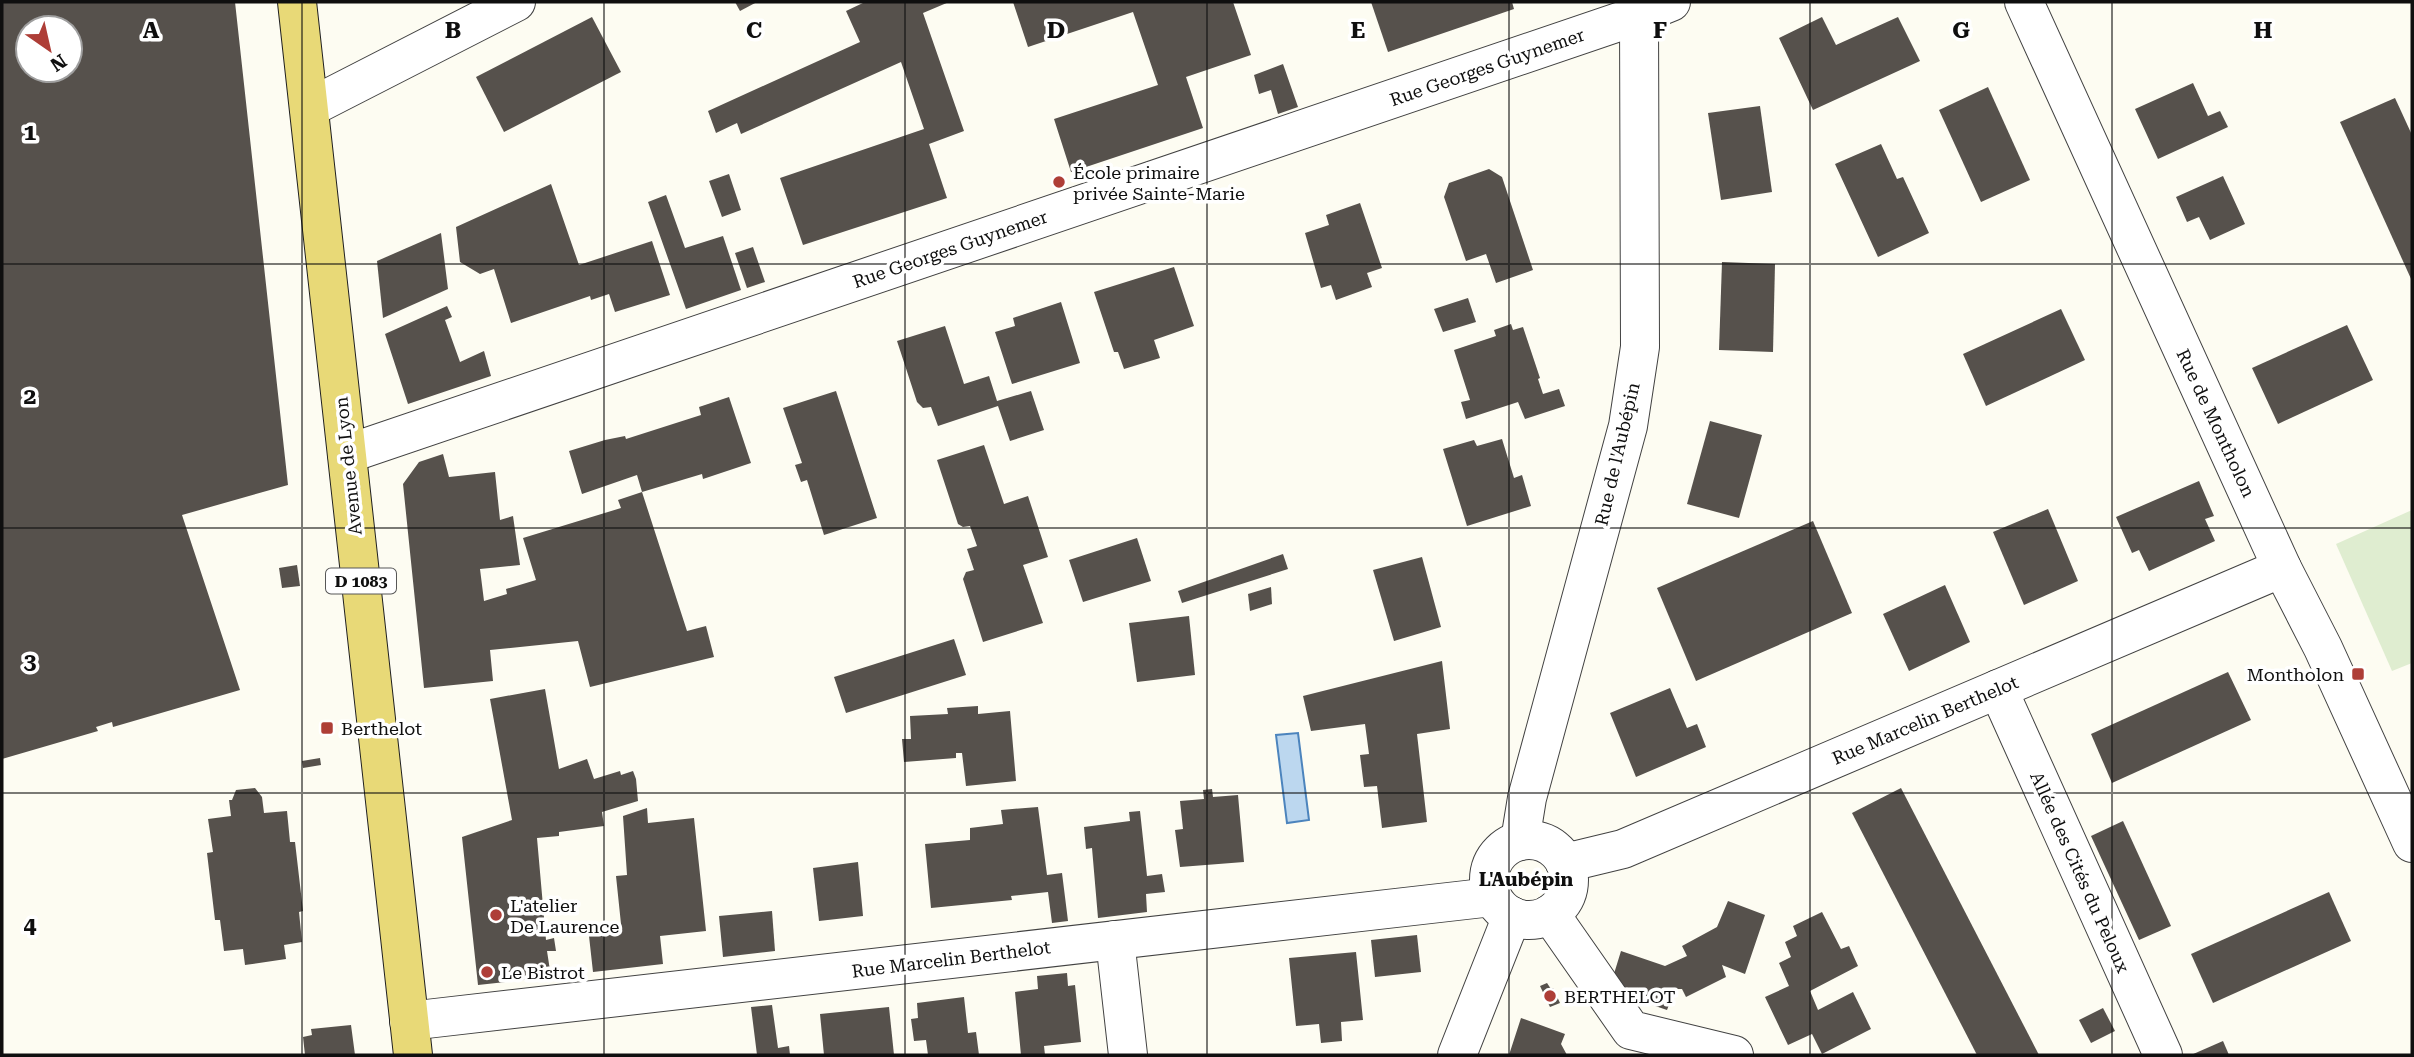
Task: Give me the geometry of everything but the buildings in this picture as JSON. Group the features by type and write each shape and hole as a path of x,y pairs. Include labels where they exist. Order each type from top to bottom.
{"main road":[{"name":"Avenue de Lyon","path":"297,2 411,1038"}],"street":[{"path":"309,107 516,2"},
{"name":"Rue de Montholon","path":"2024,2 2282,568 2323,648 2398,778 2412,843"},
{"name":"Rue Georges Guynemer","path":"347,454 1655,9"},
{"name":"Rue de l'Aubépin","path":"1520,841 1527,799 1628,426 1640,347 1655,9"},
{"name":"Rue Marcelin Berthelot","path":"1565,863 1623,849 2282,568"},
{"name":"Allée des Cités du Peloux","path":"1998,690 2163,1055"},
{"path":"1520,841 1545,843 1557,851 1565,863 1569,876 1567,892 1561,904 1550,914 1538,919 1524,920 1502,906 1489,883 1490,867 1497,855 1507,846 1520,841"},
{"path":"1457,1055 1502,906"},
{"name":"Rue Marcelin Berthelot","path":"411,1038 1115,940 1502,906"},
{"path":"1550,914 1628,1043 1734,1055"},
{"path":"1115,940 1128,1055"}],"green space":[{"path":"2412,510 2412,663 2392,671 2336,544"}],"water":[{"path":"1298,733 1309,820 1287,823 1276,735"}],"place":[{"name":"École primaire privée Sainte-Marie","path":"1059,182"},
{"name":"Montholon","path":"2358,674"},
{"name":"Berthelot","path":"327,728"},
{"name":"L'atelier De Laurence","path":"496,915"},
{"name":"Le Bistrot","path":"487,972"},
{"name":"BERTHELOT","path":"1550,996"}],"district":[{"name":"L'Aubépin","path":"1526,879"}]}
